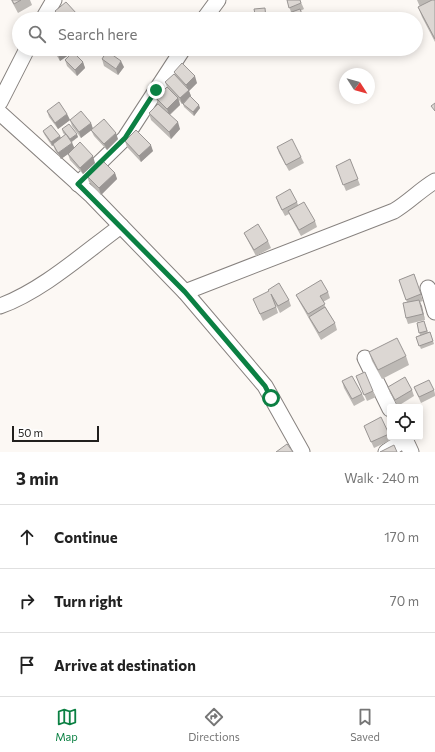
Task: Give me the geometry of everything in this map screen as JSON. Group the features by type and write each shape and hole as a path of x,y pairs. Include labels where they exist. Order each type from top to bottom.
{"street":[{"path":"48,12 54,0"},
{"path":"209,12 218,0"},
{"path":"0,102 23,56"},
{"path":"78,184 125,138 178,56"},
{"path":"0,113 78,184 185,292 265,386 302,452"},
{"path":"185,292 394,211 406,204 424,188 435,181"},
{"path":"0,306 16,301 121,226"},
{"path":"428,288 435,312"},
{"path":"365,358 388,404"},
{"path":"386,452 407,443"}],"building":[{"path":"12,0 21,0 14,4"},
{"path":"287,0 300,0 301,3 289,8"},
{"path":"435,0 435,39 423,16 423,12 421,12 418,7"},
{"path":"66,2 75,12 56,12 55,11"},
{"path":"265,8 265,12 255,12 254,9"},
{"path":"300,9 301,12 292,12"},
{"path":"69,56 77,56 83,62 75,70 65,60"},
{"path":"104,56 114,56 121,61 116,69 102,59"},
{"path":"182,63 195,76 186,85 174,72"},
{"path":"174,74 189,90 180,98 165,82"},
{"path":"167,87 178,98 167,109 156,98"},
{"path":"190,96 199,105 193,112 183,104"},
{"path":"59,102 67,114 55,123 47,111"},
{"path":"435,103 435,111 431,106"},
{"path":"158,104 178,122 169,132 149,113"},
{"path":"81,111 91,123 79,132 70,120"},
{"path":"104,119 116,133 104,144 91,130"},
{"path":"69,124 77,134 70,139 62,129"},
{"path":"51,125 60,136 51,142 43,131"},
{"path":"136,130 151,145 139,156 125,141"},
{"path":"66,134 72,143 58,153 53,144"},
{"path":"292,139 301,157 286,165 277,147"},
{"path":"80,142 93,156 80,168 68,154"},
{"path":"350,159 358,179 343,185 336,166"},
{"path":"103,161 115,173 99,188 87,176"},
{"path":"290,189 297,202 282,210 276,197"},
{"path":"304,202 315,221 299,230 288,211"},
{"path":"258,224 268,241 254,250 244,233"},
{"path":"414,274 421,294 406,300 399,280"},
{"path":"321,280 328,292 320,296 325,304 308,314 296,295"},
{"path":"279,283 289,300 278,306 271,294 276,307 260,314 253,299 269,291 268,290"},
{"path":"419,300 423,314 406,318 403,303"},
{"path":"325,307 335,323 319,333 309,317"},
{"path":"424,321 427,331 419,333 417,323"},
{"path":"430,332 433,341 419,346 416,337"},
{"path":"397,338 406,356 378,370 369,352"},
{"path":"365,372 373,391 364,395 356,376"},
{"path":"352,376 362,394 352,399 342,381"},
{"path":"405,377 412,390 395,400 388,387"},
{"path":"429,380 434,390 419,397 414,387"},
{"path":"381,417 387,430 387,435 371,442 364,426"},
{"path":"287,444 293,452 276,452"},
{"path":"394,445 397,452 380,452"}],"route":[{"path":"156,90 125,138 78,184 92,196 185,292 265,386 271,398"}]}
